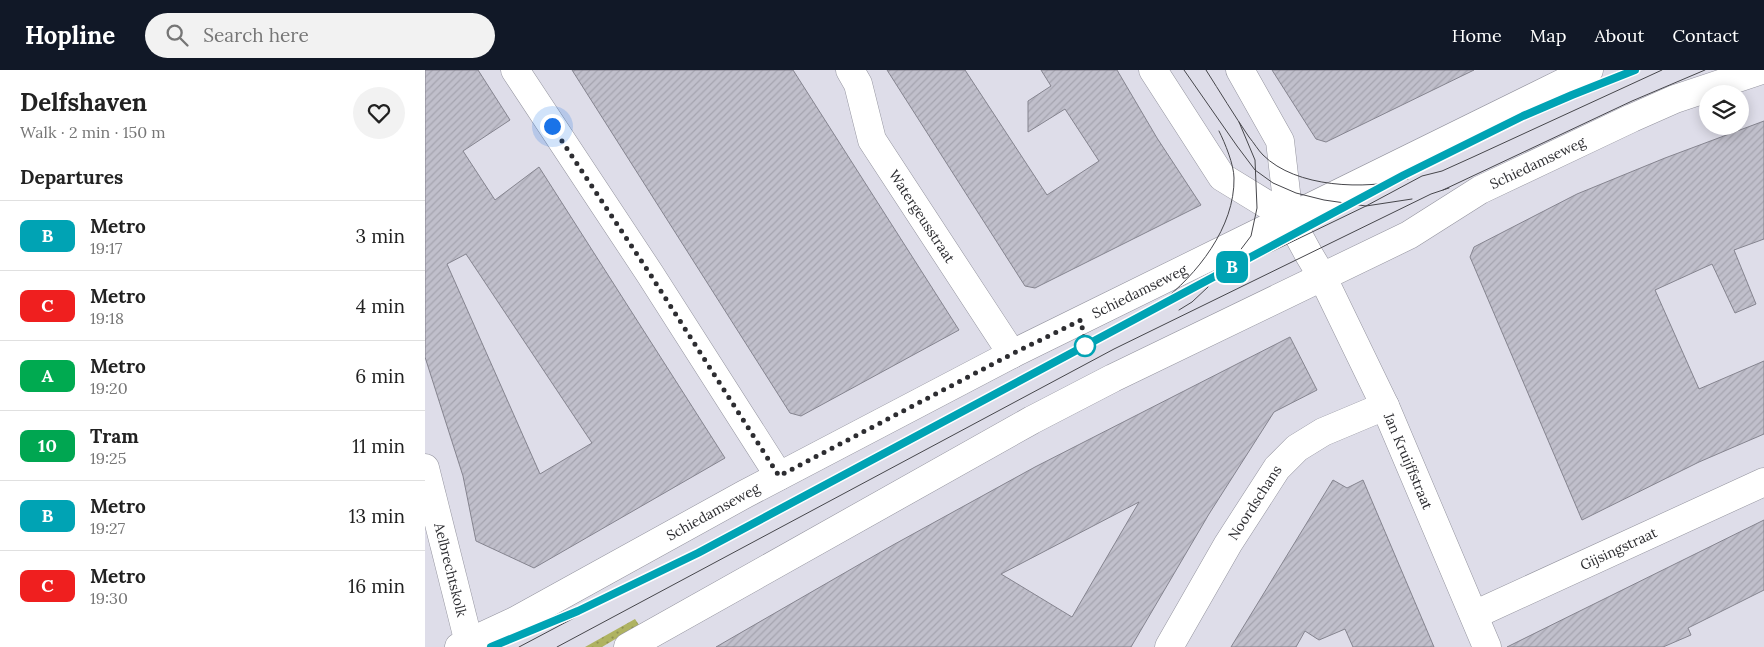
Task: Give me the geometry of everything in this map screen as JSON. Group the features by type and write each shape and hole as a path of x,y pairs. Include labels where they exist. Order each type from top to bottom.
{"street":[{"path":"515,70 650,274 779,476"},
{"name":"Watergeusstraat","path":"850,70 858,84 872,140 1012,354"},
{"path":"1153,70 1222,178 1289,218"},
{"path":"1240,70 1280,141 1289,218 1307,253 1323,278"},
{"name":"Schiedamseweg","path":"466,646 779,476 1012,354 1589,70"},
{"name":"Schiedamseweg","path":"628,647 1041,416 1113,378 1409,235 1480,190 1675,99 1762,70"},
{"name":"Jan Kruijffstraat","path":"1323,278 1385,406 1487,647"},
{"name":"Noordschans","path":"1169,647 1228,544 1277,468 1297,448 1323,432 1385,406"},
{"name":"Aelbrechtskolk","path":"425,468 466,646"},
{"name":"Gijsingstraat","path":"1474,615 1764,482"}],"green space":[{"path":"635,619 639,625 602,647 585,647"}],"building":[{"path":"425,70 478,70 510,120 463,151 495,200 539,167 725,458 534,568 476,541 463,476 425,357","holes":["466,254 592,443 540,474 447,264"]},
{"path":"572,70 793,70 959,330 801,416 790,413"},
{"path":"887,70 965,70 1047,195 1099,161 1065,109 1028,132 1028,101 1051,86 1041,70 1117,70 1157,138 1201,205 1035,288 1025,286"},
{"path":"1272,70 1474,70 1326,142 1316,139"},
{"path":"1764,121 1764,239 1734,250 1756,304 1735,313 1712,264 1655,290 1699,389 1764,361 1764,434 1699,462 1582,520 1470,257 1474,247 1577,194 1665,158 1727,135 1749,135 1749,127"},
{"path":"1290,337 1317,390 1274,412 1209,514 1131,647 716,647 893,545 1035,467","holes":["1139,502 1072,617 1001,574"]},
{"path":"1333,480 1347,488 1363,480 1434,647 1353,647 1345,629 1319,640 1305,631 1296,647 1231,647"},
{"path":"1764,520 1764,590 1688,628 1691,635 1663,647 1507,647"}],"tram line":[{"path":"1184,70 1255,170 1273,183 1296,193 1324,200 1366,206 1412,199"},
{"path":"1206,70 1249,137 1263,155 1277,166 1312,180 1332,184 1372,185 1408,179"},
{"path":"519,647 1221,276 1366,206 1422,176 1442,171 1662,70"},
{"path":"1443,190 1632,101 1705,70"},
{"path":"1223,273 1251,236 1257,208 1255,160 1239,122"},
{"path":"1160,303 1174,292 1200,264 1221,232 1228,214 1233,196 1234,173 1229,154 1219,131"},
{"path":"557,647 1114,349 1431,194 1449,188"},
{"path":"1179,310 1192,302 1208,287"}],"metro line":[{"name":"B","path":"491,647 627,589 698,553 1404,175 1523,116 1635,70"}],"route":[{"path":"552,126 650,274 779,476 1081,320 1085,346"}]}
